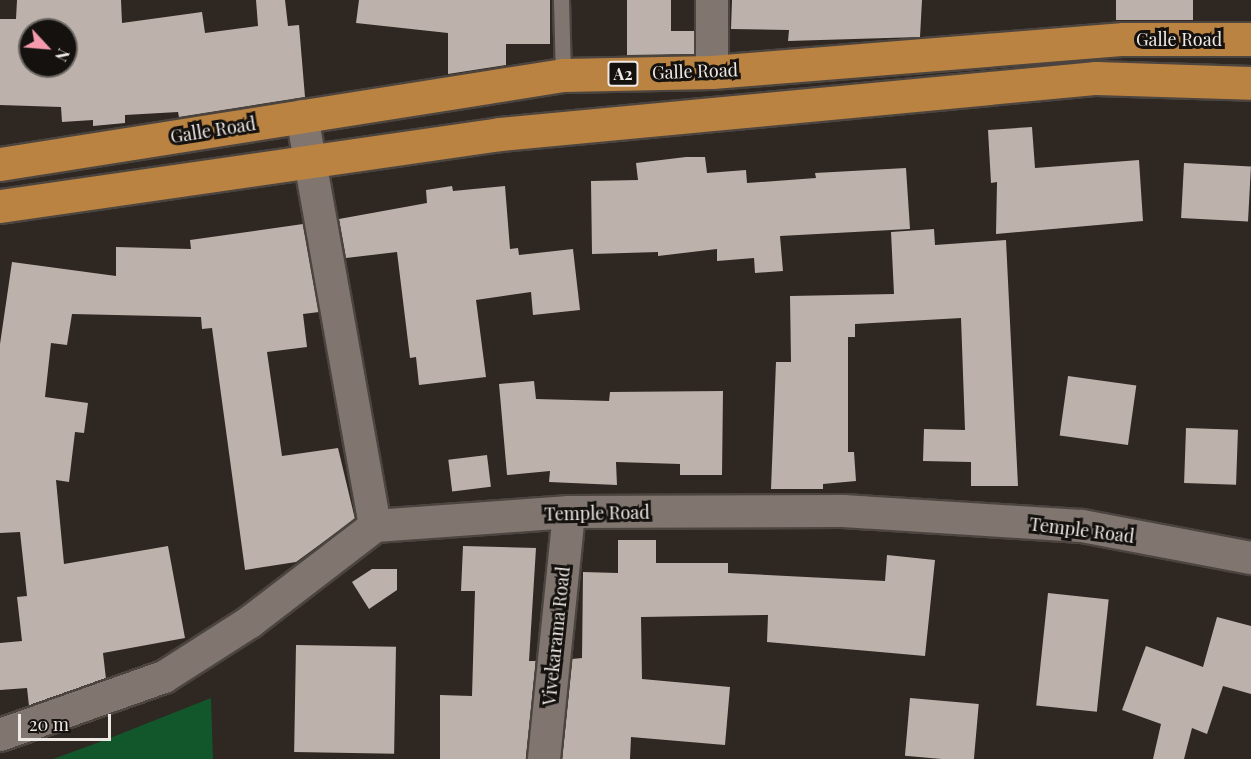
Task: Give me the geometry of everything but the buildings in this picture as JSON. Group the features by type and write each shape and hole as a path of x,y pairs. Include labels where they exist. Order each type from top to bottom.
{"highway":[{"name":"Galle Road","path":"0,164 564,75 712,72 1124,39 1251,39"},
{"path":"0,206 313,163 500,134 1096,78 1251,83"}],"street":[{"path":"712,0 712,72"},
{"path":"0,735 164,677 250,622 375,526 313,163 302,116"},
{"name":"Temple Road","path":"375,526 569,512 843,511 1082,526 1251,558"},
{"name":"Vivekarama Road","path":"544,759 569,512"}],"lane":[{"path":"561,0 564,75"}],"green space":[{"path":"211,698 213,759 53,759 105,740"}]}
